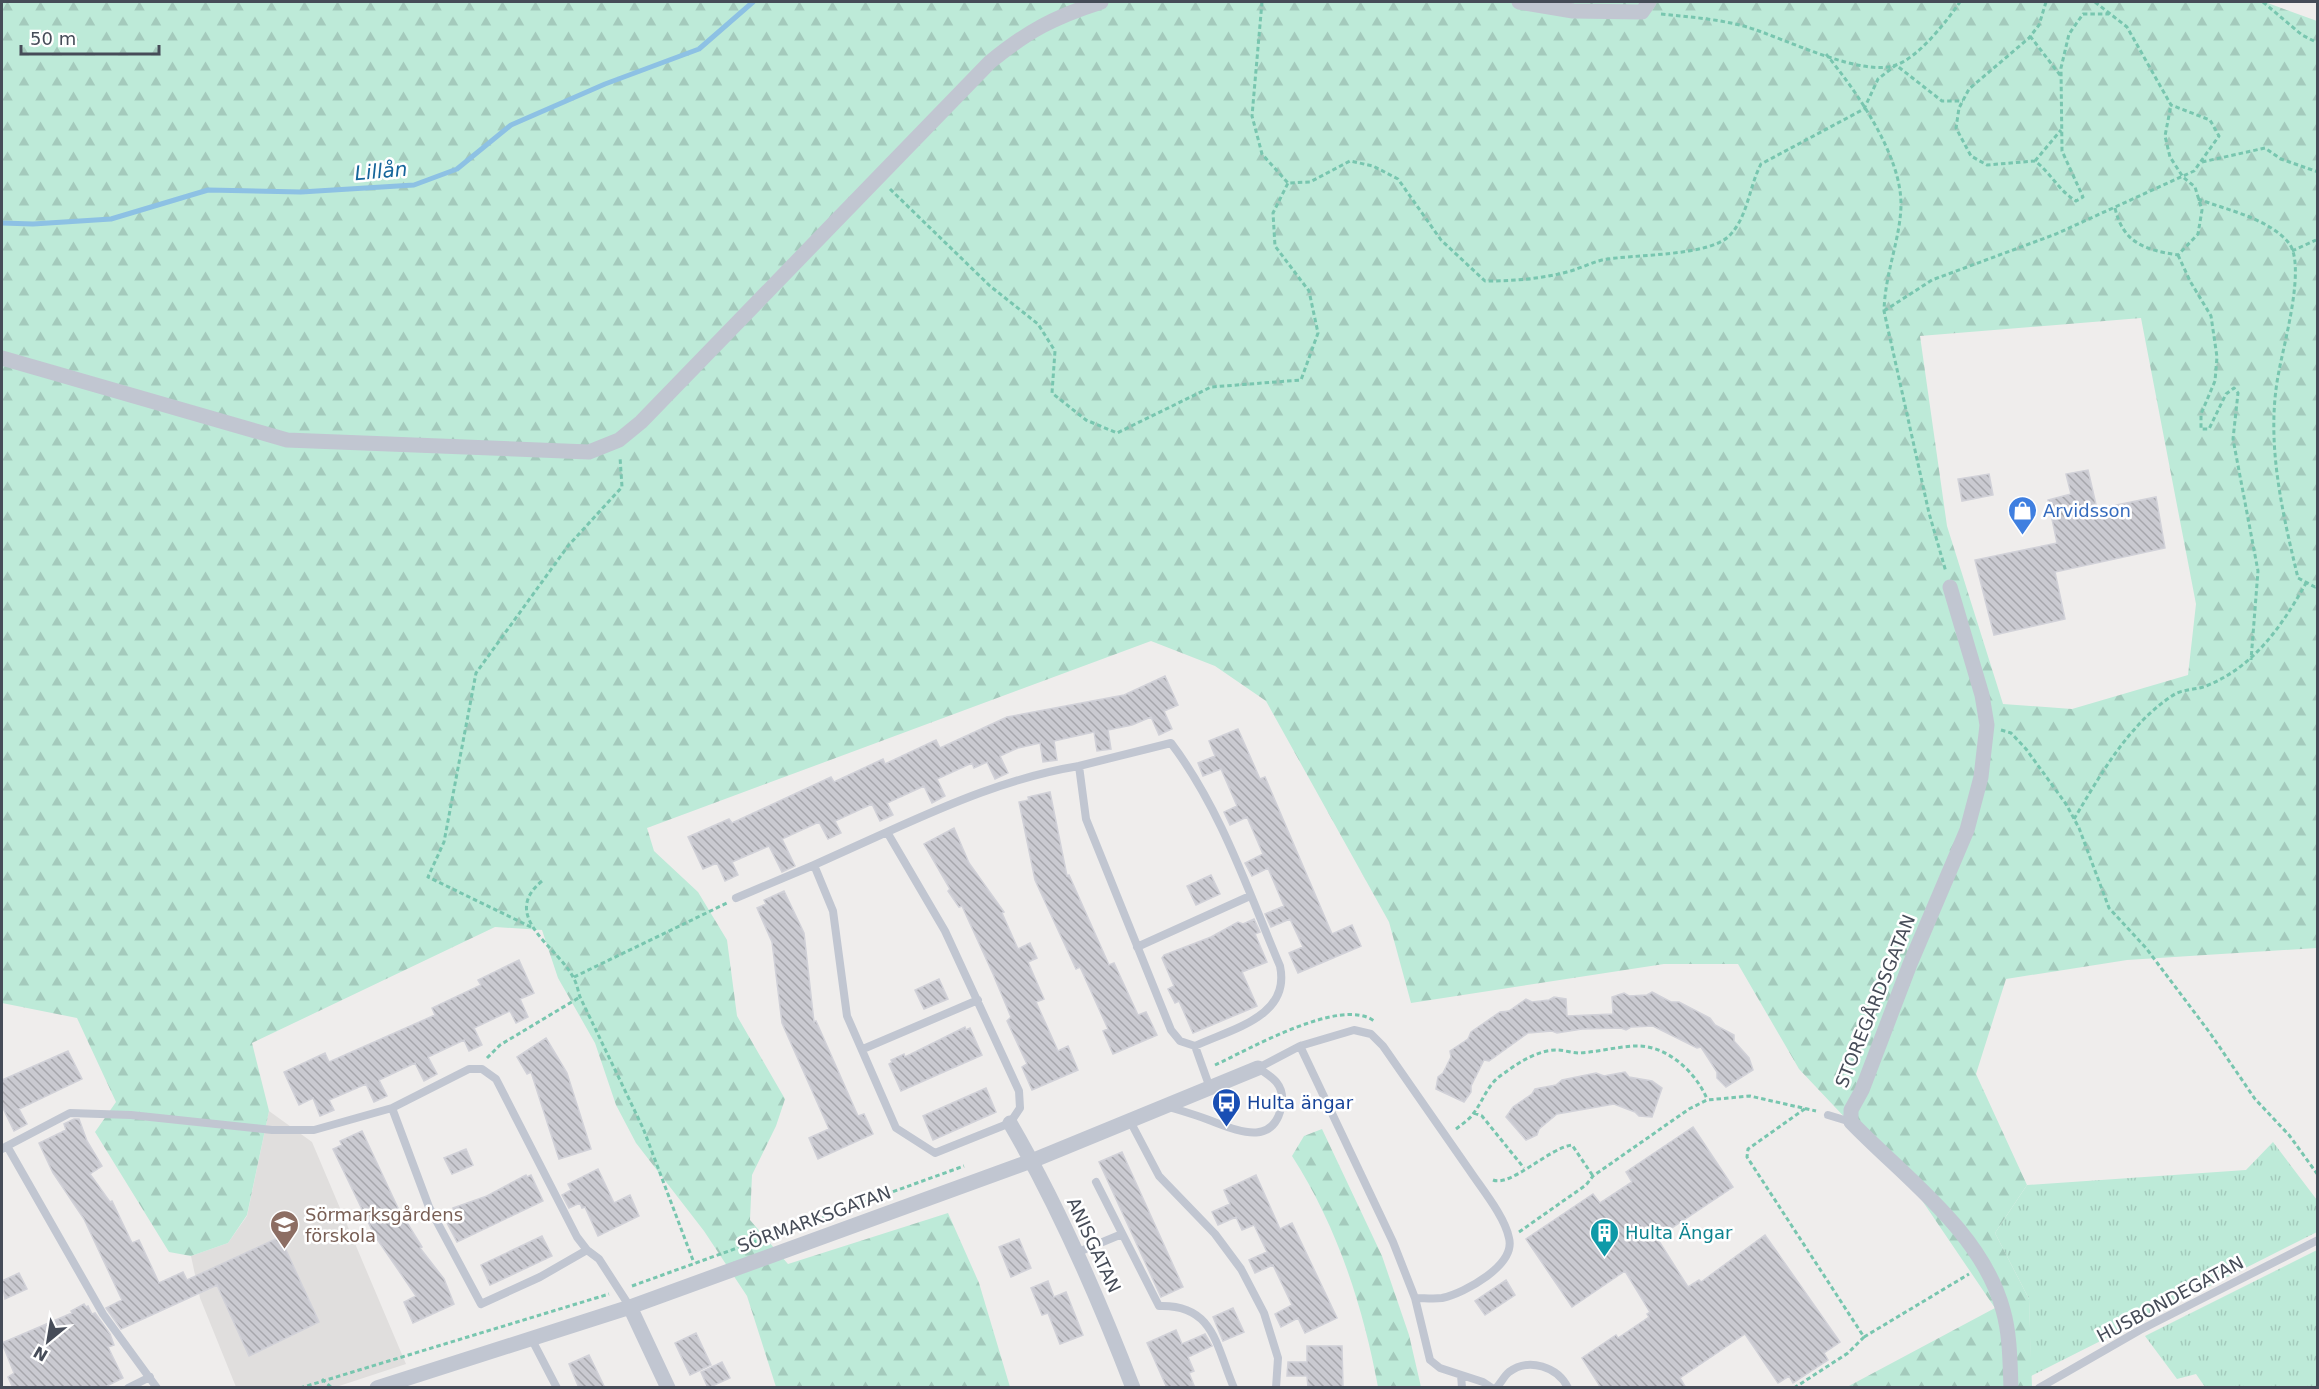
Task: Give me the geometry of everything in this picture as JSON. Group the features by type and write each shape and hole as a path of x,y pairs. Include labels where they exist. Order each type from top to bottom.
{"street":[{"path":"2,358 287,440 589,452 619,440 696,368 877,177 990,62 1024,34 1063,14 1101,2"},
{"path":"1519,2 1574,11 1645,7"},
{"name":"STOREGÅRDSGATAN","path":"1851,1122 1851,1110 1862,1090 1910,964 1967,830 1981,777 1987,725 1982,694 1950,587"},
{"name":"SÖRMARKSGATAN","path":"377,1388 630,1307 1034,1160 1258,1068"},
{"path":"1851,1122 1961,1233 1983,1265 2003,1311 2010,1360 2011,1388"},
{"name":"ANISGATAN","path":"1010,1123 1034,1160 1133,1388"},
{"path":"630,1307 668,1388"}],"lane":[{"path":"736,898 986,790 1038,773 1079,766 1172,743 1189,767 1217,820 1280,966 1283,980 1280,992 1266,1013 1195,1046 1180,1041 1171,1030 1086,819 1079,766"},
{"path":"814,865 834,910 847,1016 896,1128 936,1153 1010,1123 1020,1108 1019,1091 945,931 887,832"},
{"path":"1137,947 1250,896"},
{"path":"863,1049 978,1000"},
{"path":"1169,1106 1244,1133 1261,1132 1276,1119 1282,1100 1281,1088 1274,1079 1258,1068 1300,1046 1354,1030 1371,1034 1383,1046 1490,1200 1509,1237 1510,1249 1501,1264 1487,1276 1442,1298 1415,1298"},
{"path":"1195,1046 1209,1088"},
{"path":"1300,1046 1393,1242 1415,1298 1430,1359 1440,1368 1492,1388"},
{"path":"157,1388 103,1314 4,1148 70,1113 131,1115 272,1130 314,1130 392,1108 455,1074 469,1069 482,1069 496,1079 577,1237 587,1250 599,1259 630,1307"},
{"path":"392,1108 429,1207 481,1304 587,1250"},
{"path":"1828,1115 1851,1122"},
{"path":"1130,1121 1159,1176 1215,1234 1241,1269 1264,1313 1278,1358 1276,1388"},
{"path":"1096,1182 1159,1306 1189,1309 1199,1314 1209,1327 1233,1388"},
{"path":"1076,1253 1122,1234"},
{"name":"HUSBONDEGATAN","path":"2039,1388 2140,1330 2318,1240"},
{"path":"531,1337 557,1388"},
{"path":"1497,1388 1510,1371 1537,1365 1552,1369 1568,1388"},
{"path":"1461,1375 1462,1388"},
{"path":"128,1388 150,1377"}],"path":[{"path":"1262,2 1252,116 1262,154 1288,183"},
{"path":"1288,183 1310,182 1350,161 1373,166 1398,179 1441,240 1485,281 1516,281 1567,272 1600,260 1696,250 1729,237 1744,213 1753,179 1761,164 1864,109 1878,80 1944,25 1960,2"},
{"path":"2046,2 2039,24 2030,36 1969,89 1963,101 1956,128 1971,156 1987,165 2035,161 2046,170 2062,192 2076,201 2083,197 2062,151 2061,77 2069,34 2083,14 2110,14"},
{"path":"1884,311 1932,280 2056,234 2183,177 2194,171 2219,136 2210,120 2171,105 2127,27 2095,2"},
{"path":"2263,2 2302,35 2318,43"},
{"path":"1645,7 1746,27 1856,66 1877,69 1896,65 1942,101 1963,101"},
{"path":"2030,36 2061,77"},
{"path":"1826,54 1864,109 1893,162 1900,184 1901,208 1885,284 1884,311 1929,513 1950,587"},
{"path":"2171,105 2165,136 2170,158 2183,177 2195,187 2202,210 2198,234 2178,255"},
{"path":"2035,161 2062,129"},
{"path":"2201,162 2211,162 2265,148 2281,159 2318,172"},
{"path":"877,177 990,286 1038,324 1055,351 1052,393 1086,420 1117,433 1211,387 1301,380 1318,333 1309,291 1275,246 1273,213 1288,183"},
{"path":"2198,199 2250,218 2289,243 2296,261 2295,279 2272,404 2280,506 2298,578 2315,586 2318,585"},
{"path":"2114,207 2119,226 2137,243 2156,252 2178,255"},
{"path":"2318,233 2316,240 2318,256"},
{"path":"2292,251 2316,240"},
{"path":"2178,255 2211,316 2217,357 2215,381 2201,414 2201,429 2209,429 2226,394 2234,388 2238,393 2233,438 2258,571 2251,660"},
{"path":"619,440 622,488 568,546 476,673 444,842 428,877 531,927 574,977 580,997 643,1128 694,1263"},
{"path":"2074,819 2115,753 2145,720 2176,693 2206,687 2251,660 2285,620 2306,582"},
{"path":"1987,725 2011,733 2019,741 2074,819 2109,908 2146,948 2222,1049 2255,1099 2289,1135 2318,1175"},
{"path":"531,927 528,900 531,889 542,881"},
{"path":"574,977 736,898"},
{"path":"482,1069 487,1059 500,1045 580,997"},
{"path":"1456,1129 1474,1113 1487,1088 1501,1075 1538,1053 1556,1050 1577,1053 1636,1046 1652,1049 1670,1056 1685,1067 1700,1082 1707,1100"},
{"path":"1509,1237 1586,1185 1593,1176 1689,1109 1707,1100 1749,1096 1828,1115"},
{"path":"1806,1108 1748,1149 1747,1157 1864,1336"},
{"path":"1474,1113 1482,1116 1524,1168"},
{"path":"1489,1178 1497,1182 1510,1179 1561,1146 1572,1145 1593,1176"},
{"path":"1794,1388 1848,1353 1864,1336 1983,1265"},
{"path":"322,1379 332,1388"}],"shaded area":[{"name":"Sörmarksgårdens förskola","path":"269,1111 312,1142 406,1364 336,1387 236,1387 200,1298 191,1256 228,1243 247,1216"}],"green space":[{"path":"2,2 2265,2 2317,21 2317,948 2127,960 2006,979 1976,1074 2027,1185 1995,1233 2029,1299 2032,1387 1847,1387 1995,1308 1919,1196 1799,1069 1738,964 1664,964 1411,1003 1389,922 1266,701 1215,666 1151,641 647,828 654,851 698,892 727,940 737,1016 785,1099 776,1126 752,1175 750,1220 788,1264 948,1213 979,1283 1010,1387 776,1387 747,1296 704,1231 636,1143 616,1105 595,1043 558,978 542,930 495,927 252,1043 269,1111 247,1215 228,1243 191,1256 169,1252 95,1132 116,1102 77,1018 2,1003","holes":["2141,318 2196,604 2188,675 2072,709 2003,704 1947,526 1920,336"]},
{"path":"1322,1129 1382,1256 1409,1335 1421,1387 1378,1387 1365,1327 1346,1267 1322,1210 1292,1156 1304,1136"},
{"path":"2273,1142 2317,1200 2317,1232 2031,1376 2029,1299 1995,1233 2027,1185 2246,1170"},
{"path":"2317,1250 2317,1387 2205,1387 2196,1374 2177,1379 2145,1336"}],"building":[{"path":"2088,470 2097,509 2156,497 2165,548 2055,572 2065,619 1994,635 1975,560 2057,543 2048,500 2071,494 2066,474"},
{"path":"1989,474 1993,495 1962,501 1958,479"},
{"path":"1165,676 1178,705 1164,711 1172,729 1159,735 1151,717 1132,725 1108,730 1111,749 1097,751 1094,732 1054,741 1057,760 1043,762 1040,743 1018,748 1000,756 1008,773 995,779 987,762 974,768 972,763 937,779 945,796 932,803 924,786 887,803 893,815 880,821 872,804 835,821 841,833 828,839 819,822 782,839 795,866 782,872 769,846 732,862 738,875 725,881 717,863 703,869 688,837 729,819 732,823 831,777 834,782 883,759 885,764 936,740 940,748 1007,717 1124,695"},
{"path":"1238,729 1260,779 1265,777 1332,934 1352,925 1361,946 1298,973 1289,953 1303,947 1290,919 1271,927 1265,914 1284,906 1268,868 1252,876 1245,863 1263,854 1247,817 1230,825 1224,812 1237,806 1221,769 1203,776 1198,763 1215,756 1209,741"},
{"path":"1050,792 1067,876 1069,875 1109,965 1114,963 1138,1015 1146,1012 1157,1035 1113,1054 1103,1031 1108,1029 1080,967 1076,969 1035,880 1019,802 1029,800 1028,797"},
{"path":"954,828 969,863 1004,912 1002,913 1018,949 1030,943 1037,958 1028,962 1044,999 1036,1002 1058,1051 1068,1046 1078,1070 1032,1090 1022,1067 1027,1064 1007,1021 1011,1017 993,974 962,906 959,907 948,891 950,889 924,844"},
{"path":"1211,875 1220,894 1196,905 1187,886"},
{"path":"784,891 804,933 814,1022 816,1021 858,1116 864,1114 873,1134 818,1159 809,1138 829,1129 782,1023 772,942 757,908 766,904 764,900"},
{"path":"1254,919 1260,932 1255,934 1267,962 1242,972 1257,1006 1193,1033 1179,1001 1175,1003 1168,989 1174,986 1162,958 1164,955 1211,937 1238,922 1243,924"},
{"path":"519,960 534,993 520,999 528,1017 516,1023 510,1011 474,1028 482,1045 469,1051 464,1040 428,1057 437,1074 424,1081 415,1063 379,1080 387,1096 374,1102 366,1084 329,1100 334,1110 320,1116 313,1098 299,1105 284,1072 325,1053 329,1062 435,1015 432,1008 481,985 478,980"},
{"path":"939,979 948,999 924,1009 915,990"},
{"path":"1652,992 1671,1002 1679,1002 1710,1018 1715,1025 1734,1035 1734,1041 1749,1058 1753,1070 1726,1087 1717,1078 1717,1072 1701,1047 1697,1048 1653,1026 1631,1027 1626,1030 1621,1028 1582,1029 1557,1033 1552,1031 1528,1033 1489,1061 1484,1060 1471,1086 1471,1092 1464,1102 1436,1089 1438,1077 1443,1073 1451,1057 1450,1051 1468,1039 1471,1032 1500,1012 1509,1011 1526,999 1532,1002 1549,1000 1554,997 1566,999 1567,1016 1613,1014 1612,997 1624,993 1629,996 1647,995"},
{"path":"965,1027 966,1030 970,1028 982,1055 901,1091 889,1064 891,1060 904,1054 905,1057"},
{"path":"546,1038 567,1073 591,1149 559,1159 531,1072 527,1074 517,1057"},
{"path":"68,1051 82,1079 19,1109 27,1124 14,1131 2,1106 2,1080"},
{"path":"1625,1072 1629,1077 1652,1081 1662,1088 1652,1117 1639,1116 1635,1112 1614,1104 1557,1114 1539,1129 1537,1135 1526,1140 1506,1117 1513,1107 1532,1094 1535,1089 1556,1085 1562,1080 1596,1073 1604,1076"},
{"path":"986,1088 996,1112 933,1140 923,1116"},
{"path":"79,1119 87,1141 102,1166 90,1174 110,1202 112,1201 132,1243 139,1240 159,1283 183,1272 187,1280 280,1237 319,1322 249,1356 217,1285 121,1329 106,1308 122,1300 84,1219 53,1173 39,1143 66,1130 64,1124"},
{"name":"Hulta Ängar","path":"1693,1127 1733,1187 1657,1238 1688,1287 1699,1280 1701,1282 1765,1235 1840,1342 1824,1353 1828,1360 1793,1383 1789,1376 1778,1383 1745,1334 1680,1378 1686,1388 1601,1388 1582,1358 1616,1335 1618,1338 1649,1317 1647,1314 1650,1312 1625,1271 1572,1307 1526,1239 1593,1194 1600,1203 1632,1182 1626,1172"},
{"path":"362,1131 398,1208 422,1247 420,1248 444,1279 454,1304 413,1323 404,1302 416,1296 375,1236 333,1149 342,1145 340,1141"},
{"path":"466,1149 473,1165 452,1174 444,1158"},
{"path":"1122,1152 1183,1287 1161,1297 1099,1162"},
{"path":"598,1169 614,1203 630,1195 639,1216 598,1236 585,1207 582,1208 580,1203 569,1208 562,1195 571,1190 568,1184"},
{"path":"526,1175 527,1177 531,1175 543,1201 457,1242 446,1221 452,1216 453,1208 487,1196"},
{"path":"1256,1175 1280,1229 1292,1223 1337,1318 1305,1333 1298,1318 1281,1327 1275,1314 1292,1305 1273,1265 1255,1273 1249,1260 1267,1252 1254,1225 1242,1230 1236,1217 1218,1225 1212,1212 1230,1204 1224,1190"},
{"path":"542,1236 552,1256 490,1285 481,1265"},
{"path":"1019,1239 1031,1268 1011,1277 999,1247"},
{"path":"19,1273 27,1289 5,1299 2,1281"},
{"path":"1506,1280 1515,1295 1485,1315 1475,1301"},
{"path":"1048,1281 1054,1297 1066,1292 1083,1335 1060,1344 1048,1313 1042,1315 1031,1288"},
{"path":"84,1304 88,1306 92,1314 95,1313 110,1334 114,1345 108,1347 123,1378 103,1388 13,1388 8,1377 14,1373 2,1343 72,1313 71,1311"},
{"path":"1233,1308 1244,1332 1223,1341 1213,1317"},
{"path":"1176,1330 1182,1344 1205,1334 1212,1346 1188,1357 1194,1371 1189,1373 1195,1388 1167,1388 1147,1343"},
{"path":"696,1333 711,1365 690,1375 675,1343"},
{"path":"1307,1346 1342,1346 1343,1388 1308,1388 1307,1376 1287,1376 1288,1362 1307,1362"},
{"path":"589,1355 605,1388 579,1388 569,1364"},
{"path":"722,1362 730,1378 708,1388 701,1372"}],"waterway":[{"name":"Lillån","path":"2,223 33,224 111,219 208,190 301,192 414,185 457,169 511,125 605,84 699,49 753,2"}],"place":[{"name":"Arvidsson","path":"2022,536"},
{"name":"Hulta ängar","path":"1226,1128"},
{"name":"Sörmarksgårdens förskola","path":"284,1250"},
{"name":"Hulta Ängar","path":"1604,1258"}]}
